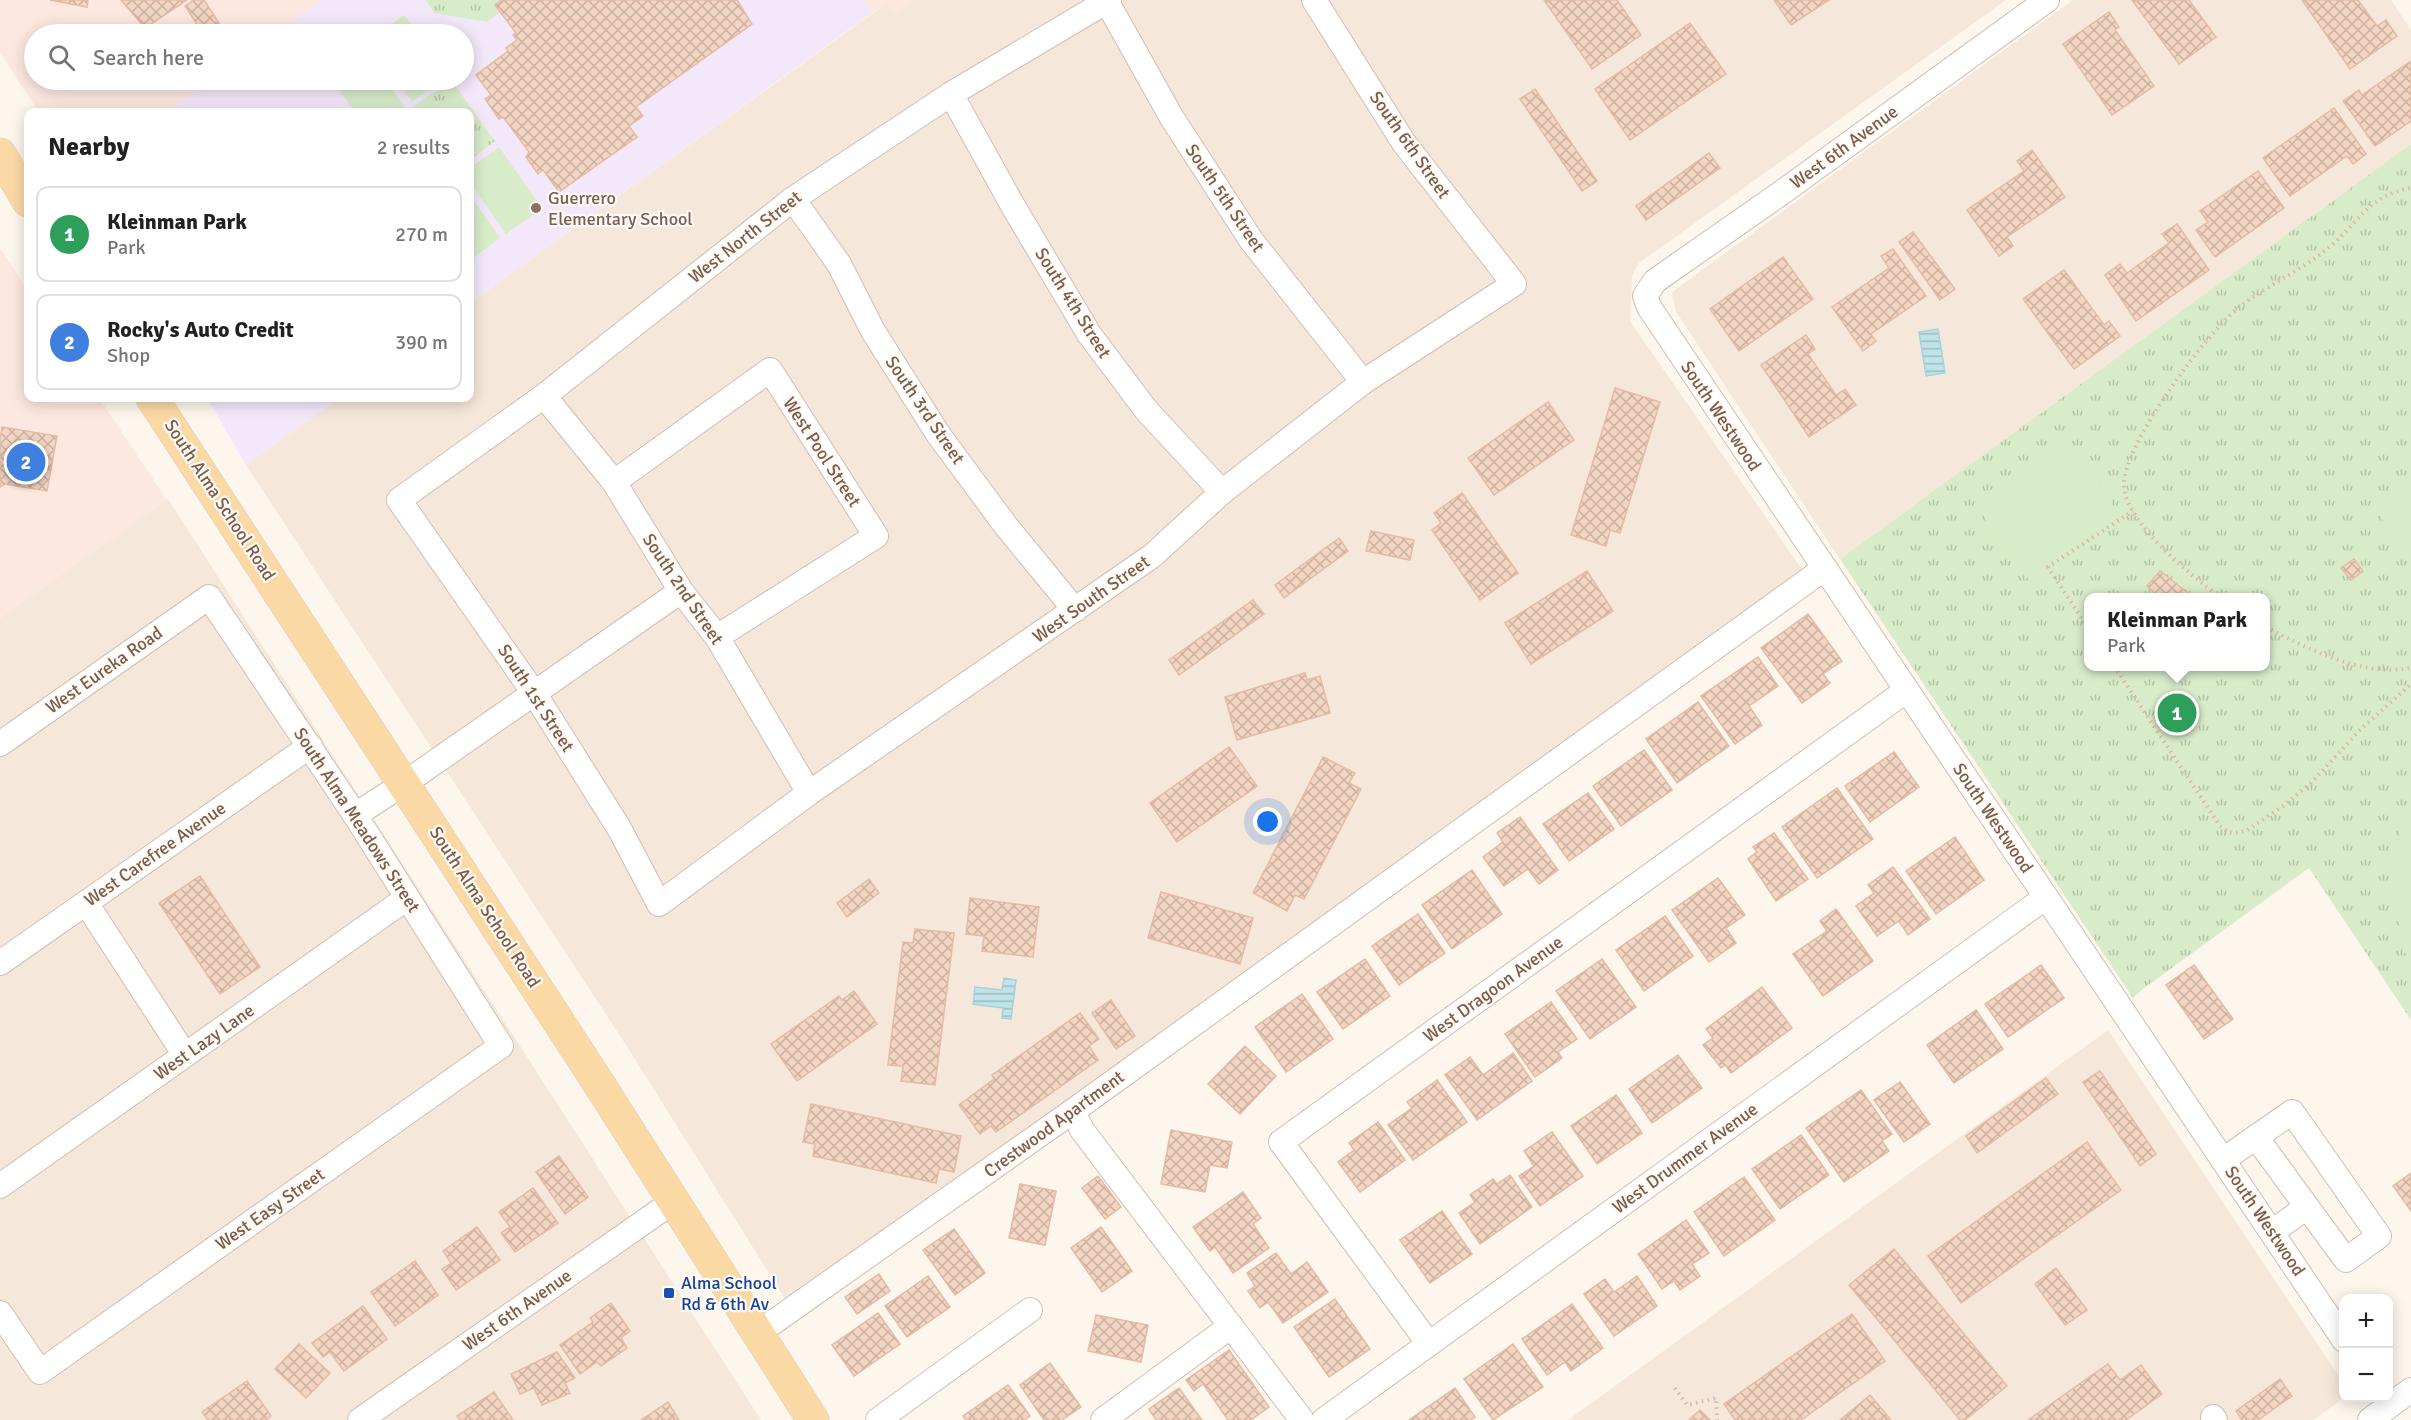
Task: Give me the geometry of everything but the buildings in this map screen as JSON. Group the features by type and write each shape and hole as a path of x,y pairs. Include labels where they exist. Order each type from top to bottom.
{"main road":[{"path":"0,154 24,194"},
{"name":"South Alma School Road","path":"156,402 405,783 674,1201 758,1333 805,1417"}],"street":[{"name":"South 6th Street","path":"1314,0 1404,143 1514,284"},
{"name":"West 6th Avenue","path":"1645,296 1655,281 1784,191 2047,0"},
{"name":"West North Street","path":"399,500 544,396 793,199 951,94 1108,1"},
{"name":"South 5th Street","path":"1108,1 1172,118 1251,240 1363,382"},
{"name":"South 4th Street","path":"951,94 1013,206 1089,334 1147,411 1222,492"},
{"name":"South 3rd Street","path":"793,199 838,264 873,331 938,434 1006,526 1075,610"},
{"name":"West South Street","path":"659,904 809,793 1152,556 1222,492 1363,382 1514,284"},
{"name":"South Westwood","path":"1645,296 1649,307 2339,1334"},
{"name":"West Pool Street","path":"614,482 770,370 876,536 717,637"},
{"name":"South 2nd Street","path":"544,396 614,482 681,591 717,637 809,793"},
{"name":"South 1st Street","path":"399,500 534,693 619,828 659,904"},
{"name":"Crestwood Apartment","path":"758,1333 1073,1111 1825,568"},
{"path":"355,814 405,783 681,591"},
{"name":"West Eureka Road","path":"0,744 209,597"},
{"name":"South Alma Meadows Street","path":"209,597 355,814 501,1046"},
{"name":"West Dragoon Avenue","path":"1428,1344 1281,1142 1906,690"},
{"name":"West Carefree Avenue","path":"0,963 310,746"},
{"name":"West Drummer Avenue","path":"1324,1420 2046,897"},
{"name":"West Lazy Lane","path":"0,1186 407,898"},
{"path":"86,903 185,1055"},
{"name":"West Easy Street","path":"0,1312 40,1372 501,1046"},
{"path":"1073,1111 1082,1130 1302,1420"},
{"path":"2223,1160 2256,1137 2292,1112 2379,1236 2346,1260 2256,1137"},
{"name":"West 6th Avenue","path":"360,1420 674,1201"},
{"path":"2272,1232 2307,1208"},
{"path":"878,1420 1030,1310"},
{"path":"1103,1420 1231,1326"},
{"path":"2380,1408 2411,1390"}],"path":[{"path":"2216,593 2171,556 2133,511 2127,497 2124,477 2136,446 2183,373 2224,321 2237,309 2332,245 2374,202 2387,194 2411,188"},
{"path":"2084,622 2048,567 2133,511"},
{"path":"2270,629 2336,658 2382,669 2411,668"},
{"path":"2117,671 2220,826 2228,832 2235,833 2255,826 2299,794 2360,730 2411,684"},
{"path":"1675,1388 1688,1405 1716,1398 1717,1420"}],"shaded area":[{"path":"0,0 322,0 288,24 24,24 24,89 0,53"},
{"name":"Guerrero Elementary School","path":"322,0 864,0 872,13 474,300 474,108 172,108 198,90 474,90 474,24 288,24"},
{"path":"864,0 915,0 895,14 887,3 872,13"},
{"path":"915,0 2006,0 1639,263 1632,276 1630,321 1803,571 787,1302 628,1048 246,465 333,402 474,402 474,300 887,3 895,14"},
{"path":"2073,0 2391,0 2411,30 2411,144 1840,559 1676,312 1672,293"},
{"path":"24,90 198,90 172,108 36,108"},
{"path":"0,248 24,285 24,402 102,402 167,500 0,618"},
{"path":"209,402 333,402 246,465"},
{"path":"168,499 761,1420 0,1420 0,618"},
{"path":"2108,1030 2339,1376 2339,1402 2313,1420 1568,1420"}],"green space":[{"path":"426,0 502,0 496,5 500,12 487,22 434,13"},
{"path":"404,15 411,24 391,24"},
{"path":"338,90 392,90 405,107 403,108 352,108"},
{"path":"403,90 429,90 412,102"},
{"path":"437,90 458,90 471,108 412,108"},
{"path":"474,112 495,141 474,157"},
{"path":"2411,144 2411,1020 2309,868 2133,998 1840,559"},
{"path":"499,147 542,208 506,234 474,189 474,165"},
{"path":"474,202 500,238 474,257"},
{"path":"2068,438 2120,516 2026,579 1974,501"},
{"path":"2411,478 2411,558 2373,506"},
{"path":"2411,791 2411,977 2400,929 2395,884 2398,838"}],"water":[{"path":"1938,329 1945,373 1926,376 1919,332"},
{"path":"1004,978 1016,980 1011,1019 1002,1018 1003,1008 973,1004 975,987 1002,990"}],"place":[{"name":"Guerrero Elementary School","path":"536,208"},
{"name":"Rocky's Auto Credit","path":"26,462"},
{"name":"Kleinman Park","path":"2177,713"},
{"name":"Alma School Rd & 6th Av","path":"669,1293"}]}
